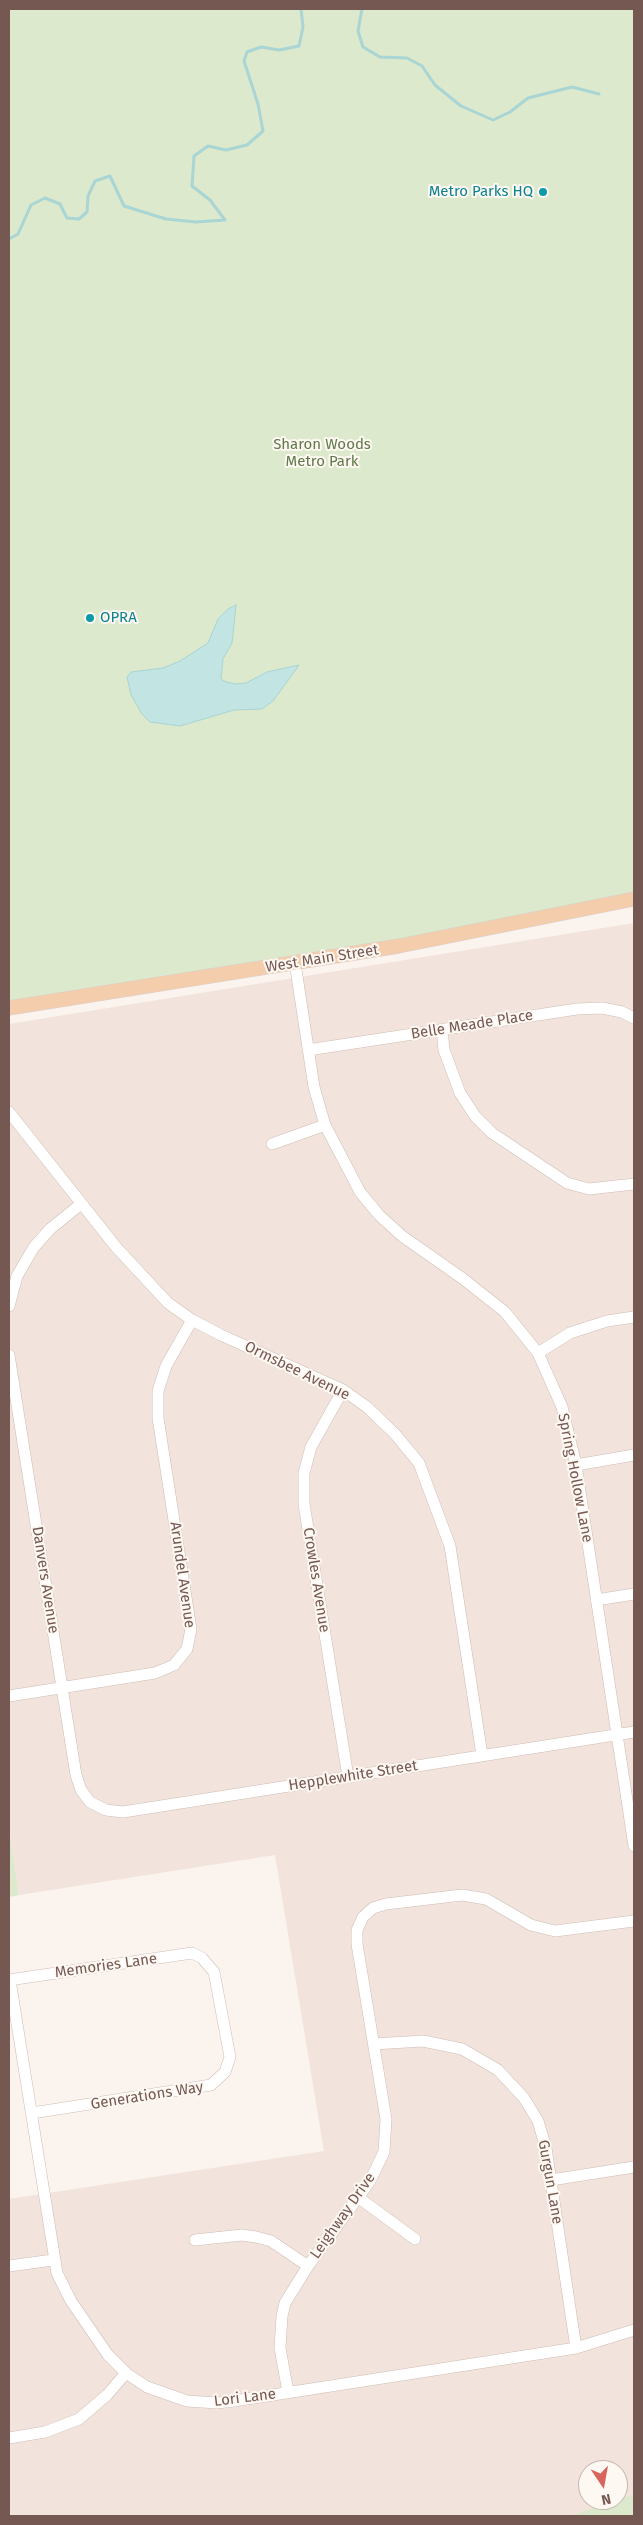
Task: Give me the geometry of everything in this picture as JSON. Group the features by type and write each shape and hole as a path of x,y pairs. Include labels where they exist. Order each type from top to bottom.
{"main road":[{"name":"West Main Street","path":"9,1008 418,943 634,899"}],"street":[{"name":"Spring Hollow Lane","path":"295,963 314,1087 325,1125 360,1192 379,1215 402,1236 462,1278 505,1312 538,1353 562,1407 576,1465 634,1846"},
{"name":"Belle Meade Place","path":"308,1050 577,1009 602,1008 622,1012 634,1018"},
{"path":"442,1029 448,1066 460,1093 476,1116 492,1133 567,1183 590,1189 634,1184"},
{"name":"Ormsbee Avenue","path":"9,1112 81,1204 146,1282 168,1303 192,1320 343,1390 367,1407 388,1427 418,1463 450,1546 482,1755"},
{"path":"9,1132 18,1124"},
{"path":"272,1144 325,1125"},
{"path":"9,1306 17,1276 34,1247 50,1229 81,1204"},
{"path":"538,1353 570,1333 607,1321 634,1317"},
{"name":"Arundel Avenue","path":"9,1696 166,1670 182,1658 187,1649 191,1629 158,1418 158,1391 166,1366 192,1320"},
{"name":"Danvers Avenue","path":"9,1354 76,1775 81,1790 90,1802"},
{"name":"Crowles Avenue","path":"343,1390 311,1447 304,1473 304,1504 348,1776"},
{"path":"576,1465 634,1455"},
{"path":"596,1600 634,1594"},
{"name":"Hepplewhite Street","path":"90,1802 106,1810 123,1812 634,1732"},
{"name":"Leighway Drive","path":"288,2392 280,2348 282,2316 290,2294 308,2266 359,2198 370,2181 384,2152 386,2119 357,1944 357,1930 363,1917 373,1908 386,1904 462,1895 486,1900 531,1925 555,1931 634,1921"},
{"name":"Memories Lane","path":"9,1980 192,1953 202,1958"},
{"name":"Generations Way","path":"32,2113 211,2086 219,2080 228,2065 230,2057 214,1972 202,1958"},
{"name":"Lori Lane","path":"9,1980 32,2113 53,2260 63,2288 108,2354 126,2373 160,2393 193,2402 217,2403 576,2348 634,2330"},
{"name":"Gurgun Lane","path":"374,2044 409,2041 436,2042 462,2049 498,2070 516,2087 538,2121 546,2148 576,2348"},
{"path":"550,2180 634,2166"},
{"path":"359,2198 415,2239"},
{"path":"195,2240 242,2235 256,2237 271,2241 308,2266"},
{"path":"9,2266 53,2260"},
{"path":"9,2438 45,2432 79,2419 107,2395 126,2373"}],"shaded area":[{"path":"634,923 634,2509 613,2516 9,2516 9,2199 324,2151 275,1855 19,1895 9,1830 9,1024"}],"green space":[{"name":"Sharon Woods Metro Park","path":"9,9 634,9 634,899 9,1008"},
{"path":"9,1830 19,1895 9,1897"},
{"path":"634,2494 634,2516 569,2516 587,2510 628,2510 628,2496"}],"water":[{"path":"236,605 232,643 223,659 221,679 236,684 246,683 267,672 299,665 273,701 262,709 234,710 180,726 150,722 142,714 131,695 127,677 131,672 163,668 180,661 208,643 218,619 228,609"}],"waterway":[{"path":"9,239 18,234 31,205 45,198 60,204 67,218 79,219 87,212 88,196 95,181 110,176 124,206 166,219 196,222 225,220 210,200 192,186 194,156 208,146 226,150 247,145 263,131 258,104 244,61 247,52 261,47 279,50 299,46 303,27 301,9"},
{"path":"362,9 358,31 363,47 380,57 407,58 422,66 435,85 461,106 493,120 510,112 528,98 572,87 599,94"}],"place":[{"name":"Metro Parks HQ","path":"543,192"},
{"name":"OPRA","path":"90,618"}]}
